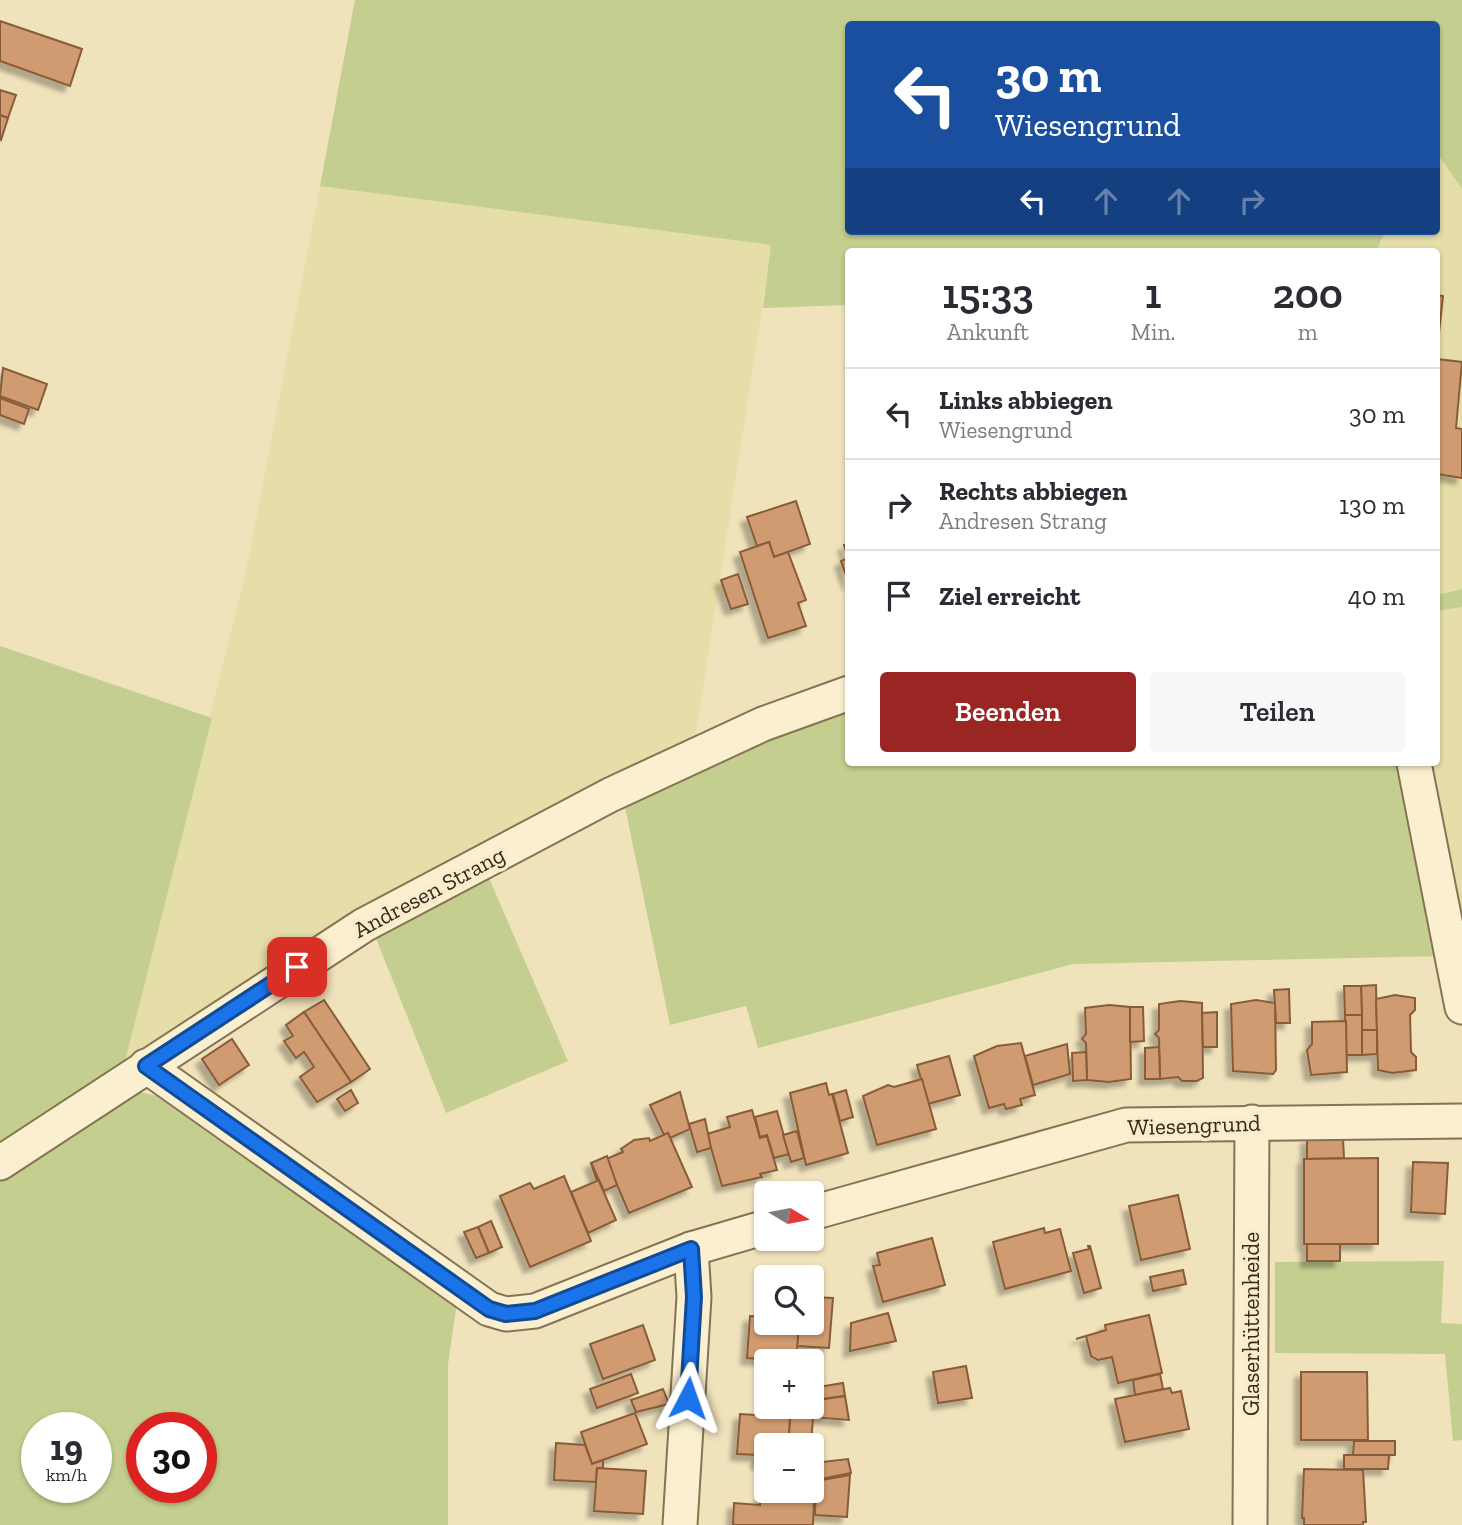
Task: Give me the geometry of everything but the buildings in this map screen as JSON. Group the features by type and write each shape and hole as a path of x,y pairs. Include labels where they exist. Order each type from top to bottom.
{"street":[{"name":"Andresen Strang","path":"0,1163 364,925 610,795 763,724 845,694"},
{"path":"1415,766 1462,1007"},
{"path":"146,1066 489,1309 506,1314 535,1311 691,1249 754,1231"},
{"name":"Wiesengrund","path":"824,1210 1126,1125 1462,1121"},
{"name":"Glaserhüttenheide","path":"1250,1525 1252,1122"},
{"path":"680,1525 694,1297 691,1249"}],"shaded area":[{"path":"1440,157 1462,189 1462,589 1440,594 1440,248 1378,248 1383,235 1440,235"},
{"path":"320,186 772,245 695,739 123,1069 246,571"},
{"path":"1462,607 1462,916 1433,766 1440,766 1440,611"}],"green space":[{"path":"355,0 1462,0 1462,189 1440,157 1440,21 845,21 845,235 1383,235 1378,248 845,248 845,305 763,308 771,245 320,186"},
{"path":"1462,589 1462,607 1440,611 1440,594"},
{"path":"0,646 212,718 123,1069 0,1152"},
{"path":"845,705 845,766 1408,766 1445,956 1073,964 758,1048 746,1006 670,1025 623,797"},
{"path":"486,871 568,1061 446,1113 373,931"},
{"path":"130,1090 176,1100 457,1302 448,1364 448,1525 0,1525 0,1180"},
{"path":"1444,1261 1441,1323 1462,1324 1462,1440 1453,1441 1445,1354 1275,1353 1275,1262"}],"route":[{"path":"297,967 146,1066 489,1309 506,1314 535,1311 691,1249 694,1297 688,1398"}]}
